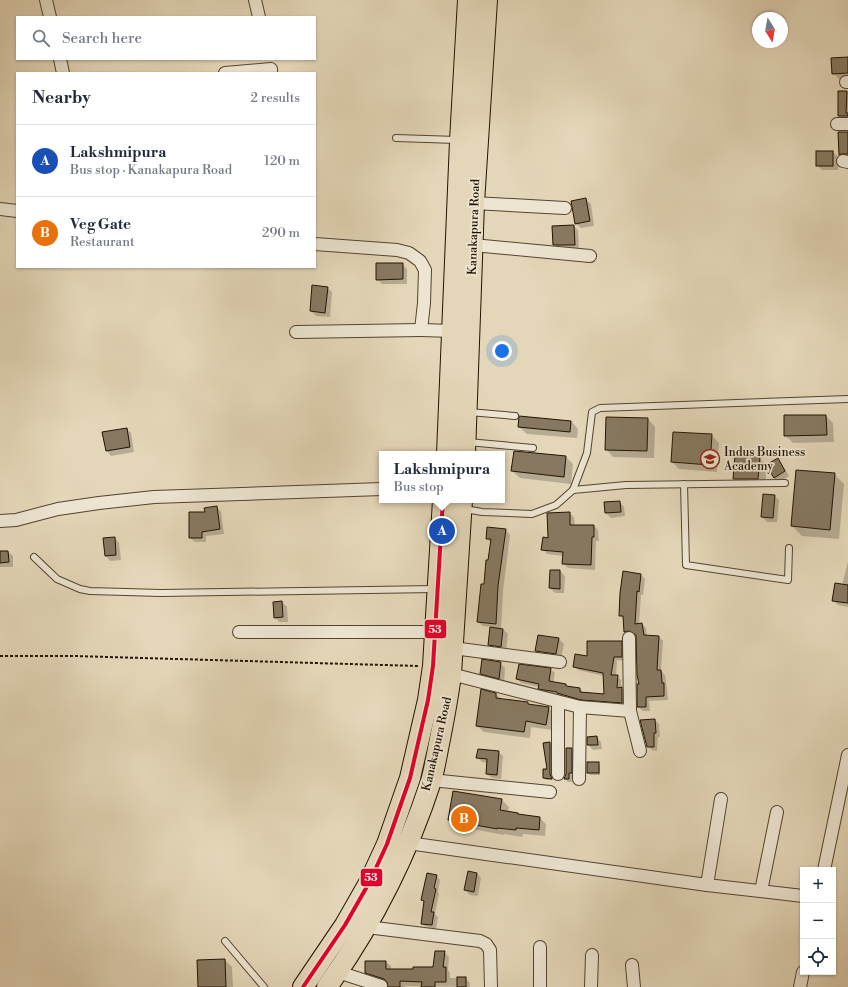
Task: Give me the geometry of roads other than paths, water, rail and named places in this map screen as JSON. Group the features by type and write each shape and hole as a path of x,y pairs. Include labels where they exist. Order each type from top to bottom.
{"highway":[{"name":"Kanakapura Road","path":"466,448 467,412 460,141 468,0"},
{"name":"Kanakapura Road","path":"447,451 453,331 473,245 474,203 487,0"},
{"name":"Kanakapura Road","path":"332,980 367,926 386,891 408,843 431,780 448,702 435,632 444,503"},
{"name":"Kanakapura Road","path":"302,987 345,925 369,883 387,844 410,778 428,700 453,648 462,504"}],"street":[{"path":"46,0 50,16"},
{"path":"255,0 259,16"},
{"path":"60,60 63,72"},
{"path":"232,72 270,67"},
{"path":"474,203 565,208"},
{"path":"0,209 16,211"},
{"path":"316,244 397,250 409,253 420,261 425,270 421,330"},
{"path":"473,245 590,256"},
{"path":"296,332 421,330 453,331"},
{"path":"0,521 16,520 58,509 154,497 379,490"},
{"path":"239,632 435,632"},
{"path":"629,638 630,711 640,752"},
{"path":"453,648 560,662"},
{"path":"442,670 580,707 630,711"},
{"path":"558,702 558,774"},
{"path":"578,779 580,707"},
{"path":"825,867 848,755"},
{"path":"431,780 550,792"},
{"path":"707,884 721,799"},
{"path":"761,891 777,812"},
{"path":"408,843 800,896"},
{"path":"367,926 480,941 486,944 490,950 491,987"},
{"path":"540,947 540,987"},
{"path":"591,987 592,955"},
{"path":"632,965 634,987"},
{"path":"800,987 802,975"},
{"path":"332,980 381,987"}],"lane":[{"path":"396,138 460,141"},
{"path":"462,504 482,512 532,514 556,505 573,490 587,453 592,412 600,408 848,399"},
{"path":"467,412 515,416"},
{"path":"466,448 532,448"},
{"path":"573,490 626,485 785,483"},
{"path":"684,484 686,565 788,580 789,548"},
{"path":"34,557 57,579 90,591 161,593 438,588"},
{"path":"225,941 264,987"}],"place":[{"name":"Indus Business Academy","path":"710,459"},
{"name":"Lakshmipura","path":"442,531"},
{"name":"Veg Gate","path":"464,819"}]}
